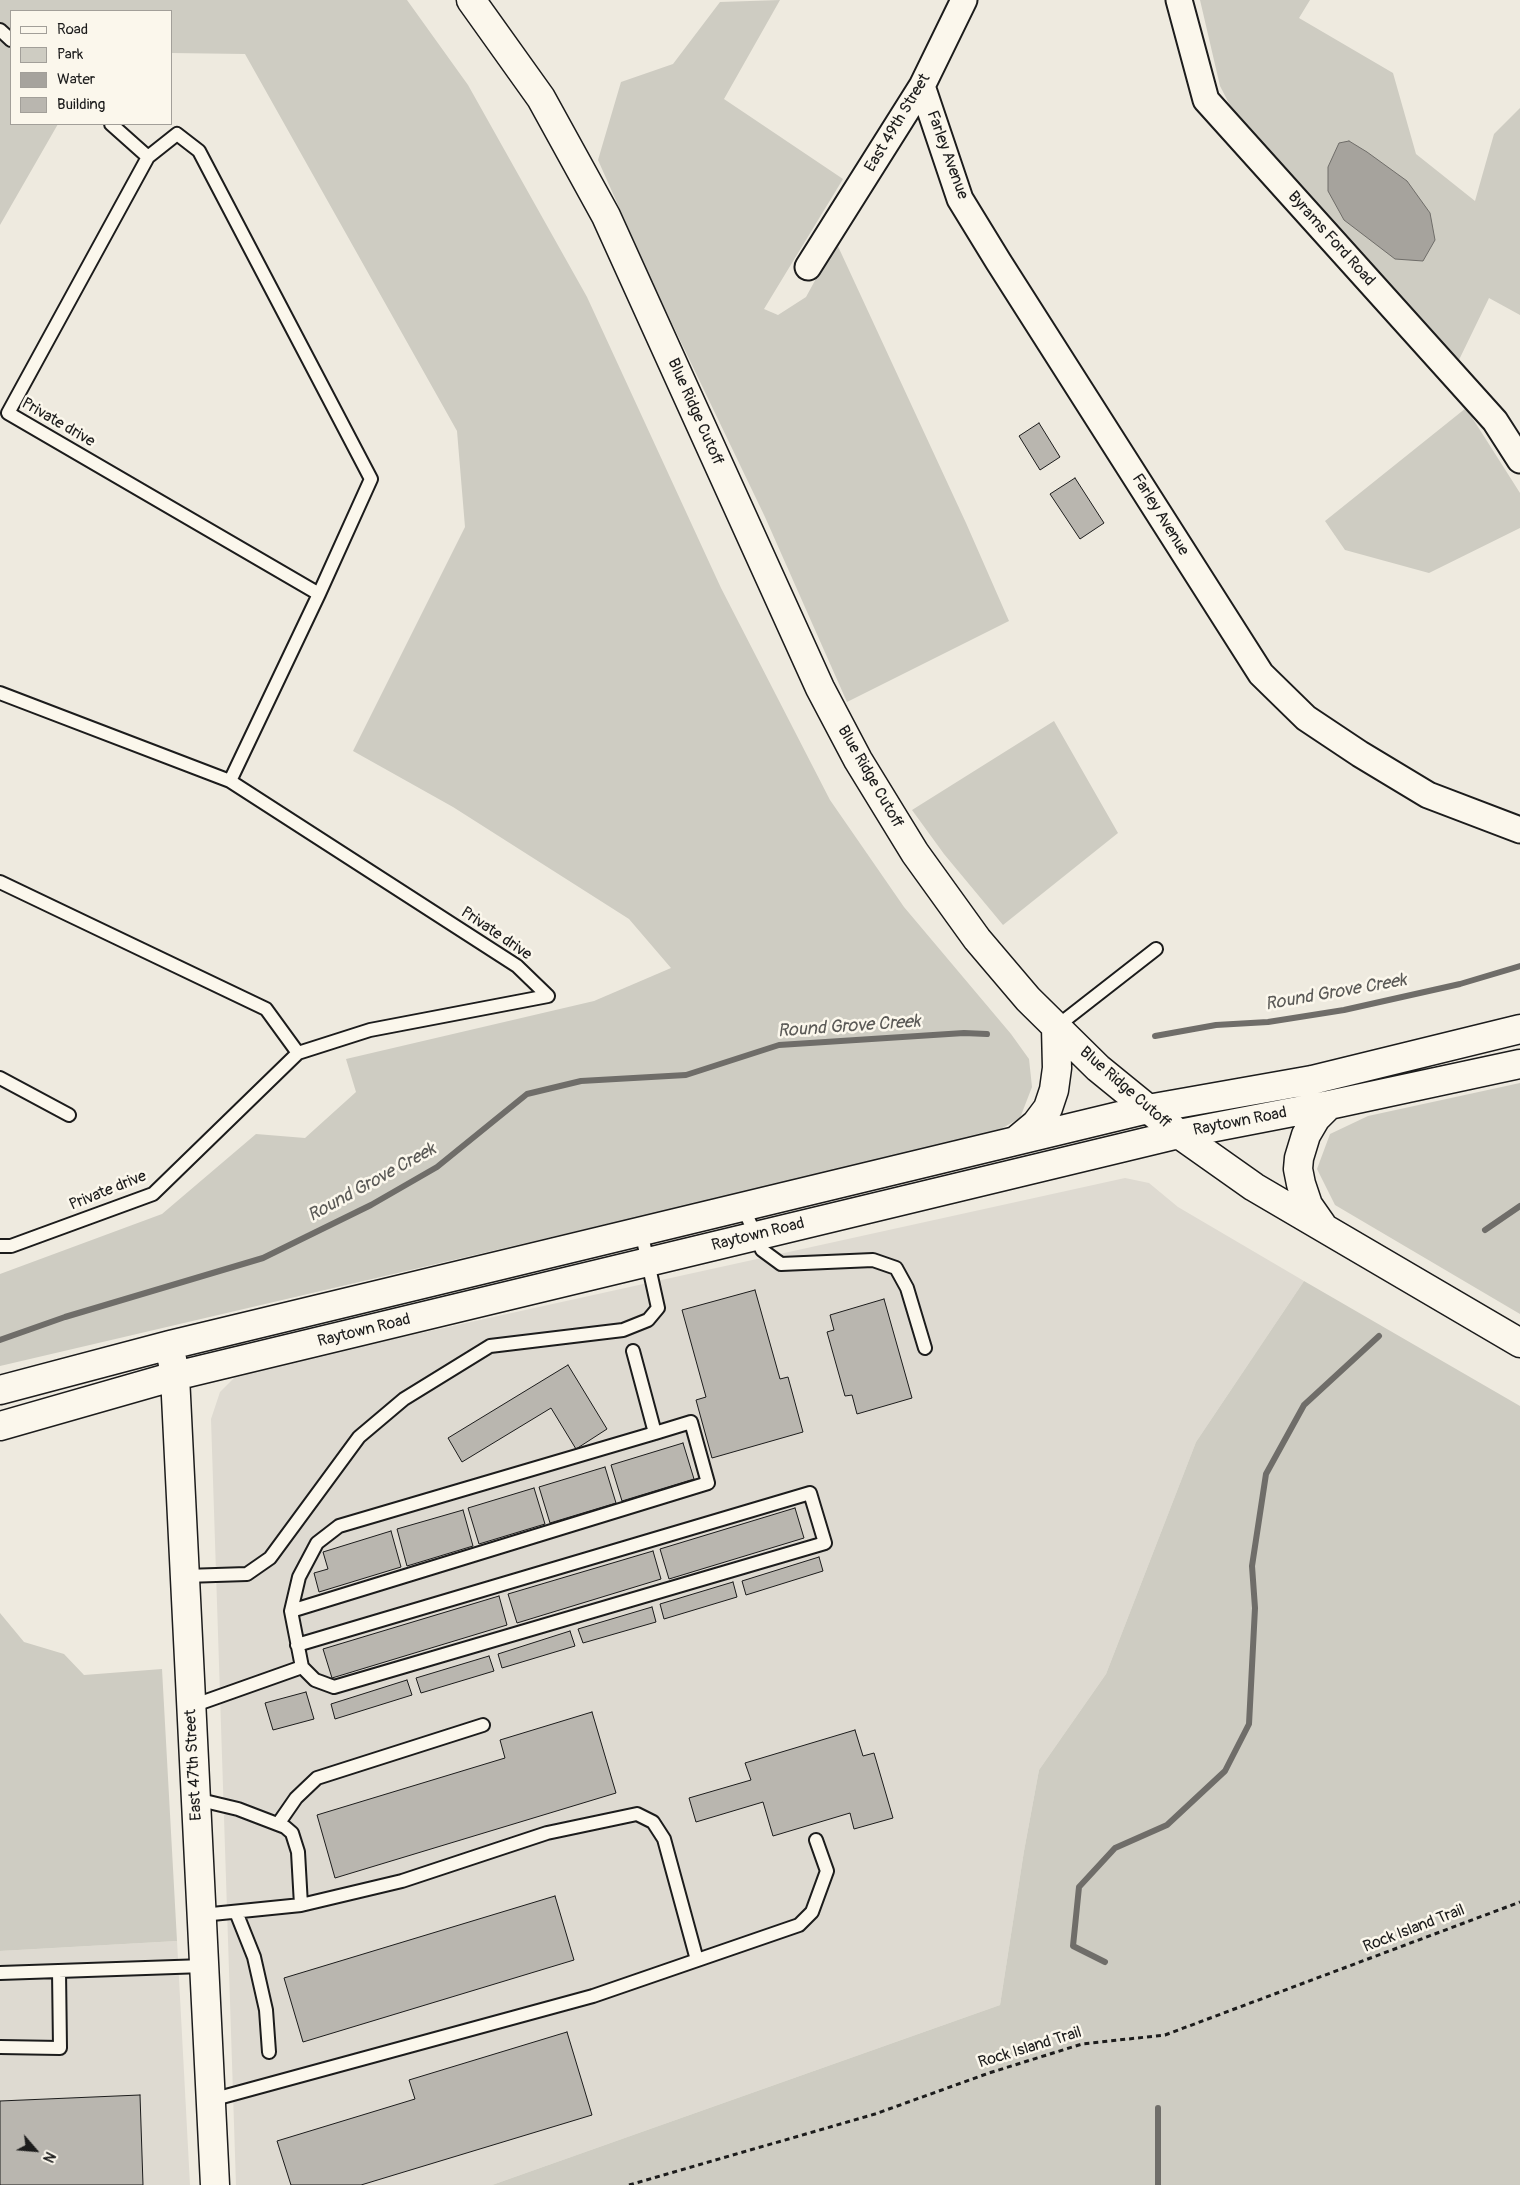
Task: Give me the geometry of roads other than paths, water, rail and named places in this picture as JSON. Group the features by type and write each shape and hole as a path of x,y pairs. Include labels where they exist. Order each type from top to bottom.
{"main road":[{"name":"Blue Ridge Cutoff","path":"471,0 541,98 606,216 820,688 858,760 915,853 977,940 1028,999 1098,1068 1179,1134 1254,1187 1520,1343"},
{"path":"1017,1140 1036,1124 1048,1108 1057,1068 1056,1027"},
{"name":"Raytown Road","path":"0,1390 170,1345 1017,1140 1148,1109 1312,1080 1520,1029"},
{"name":"Raytown Road","path":"0,1426 175,1376 1179,1134 1329,1105 1520,1064"},
{"path":"1323,1226 1308,1205 1298,1169 1299,1158 1306,1135 1316,1118 1329,1105"},
{"name":"East 47th Street","path":"170,1345 175,1376 215,2185"}],"street":[{"name":"East 49th Street","path":"808,267 922,86 964,0"},
{"name":"Byrams Ford Road","path":"1179,0 1206,100 1495,421 1520,460"},
{"name":"Farley Avenue","path":"922,86 960,198 998,261 1261,674 1306,718 1428,795 1520,830"}],"lane":[{"path":"0,30 10,39"},
{"path":"112,125 148,156"},
{"name":"Private drive","path":"230,781 319,594 371,478 199,150 177,134 148,156 8,413 319,594"},
{"name":"Private drive","path":"0,693 230,781 517,966 548,996 370,1030 298,1053 153,1194 11,1246 0,1246"},
{"path":"0,882 266,1009 298,1053"},
{"path":"1056,1027 1156,949"},
{"path":"0,1078 69,1115"},
{"path":"743,1207 762,1250 781,1264 873,1260 896,1268 907,1288 925,1348"},
{"path":"185,1576 247,1574 270,1558 359,1437 404,1399 490,1346 623,1330 648,1320 658,1308 641,1231"},
{"path":"633,1351 655,1433"},
{"path":"291,1611 708,1482 691,1422 339,1526 318,1543 300,1577 291,1611 297,1645 302,1667 315,1680 334,1687 825,1543 810,1493 297,1645"},
{"path":"192,1706 302,1667"},
{"path":"278,1824 296,1798 317,1778 483,1725"},
{"path":"196,1799 238,1809 278,1824 292,1834 298,1852 301,1905"},
{"path":"202,1915 301,1905 402,1881 548,1833 637,1814 653,1822 664,1839 697,1960"},
{"path":"211,2100 584,1999 799,1925 812,1912 827,1871 816,1840"},
{"path":"236,1912 254,1957 266,2010 269,2052"},
{"path":"0,1973 204,1966"},
{"path":"0,2047 60,2048 59,1971"}],"water":[{"path":"1349,141 1407,181 1430,213 1435,240 1423,261 1395,259 1344,220 1328,191 1328,167 1339,143"}],"waterway":[{"name":"Round Grove Creek","path":"1155,1036 1216,1025 1268,1022 1344,1010 1460,984 1520,966"},
{"name":"Round Grove Creek","path":"0,1340 65,1317 263,1258 371,1205 437,1167 527,1094 581,1081 686,1075 779,1045 964,1033 987,1034"},
{"path":"1485,1230 1520,1206"},
{"path":"1105,1962 1073,1946 1079,1887 1115,1848 1167,1825 1225,1771 1249,1724 1255,1608 1252,1566 1266,1474 1304,1405 1379,1336"},
{"path":"1158,2108 1158,2185"}]}
